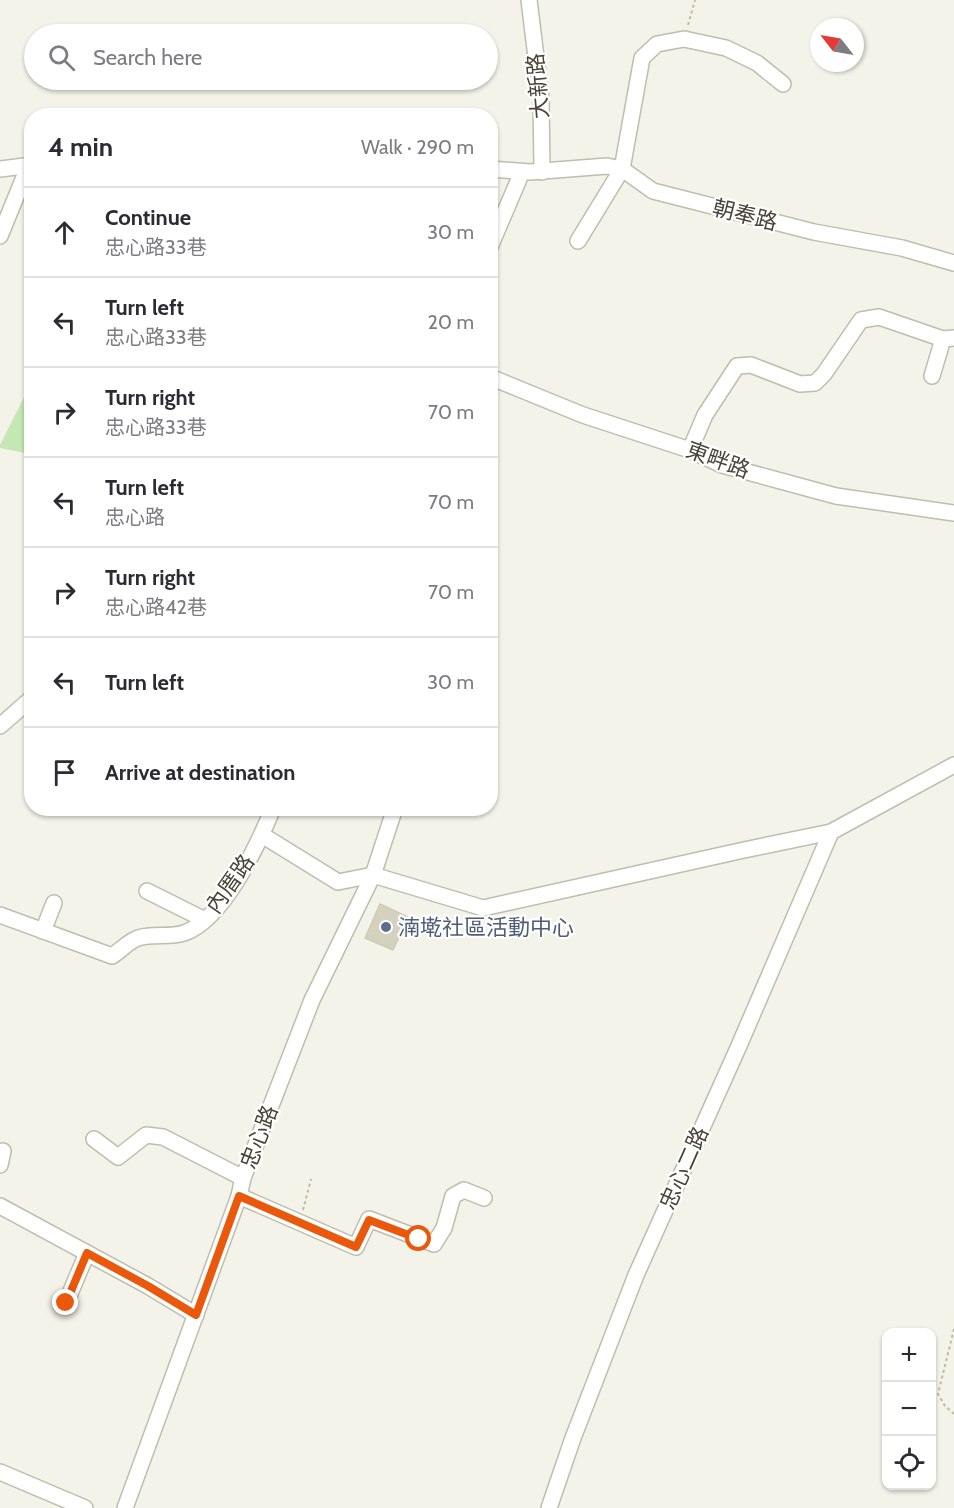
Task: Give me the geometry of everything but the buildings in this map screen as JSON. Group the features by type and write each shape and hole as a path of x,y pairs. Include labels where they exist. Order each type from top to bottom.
{"street":[{"name":"大新路","path":"529,0 541,98 542,172"},
{"path":"578,241 622,169 642,58 657,44 684,39 726,48 757,63 783,84"},
{"path":"0,169 24,166"},
{"path":"498,170 542,172 607,166 622,169"},
{"name":"朝奉路","path":"622,169 653,191 814,232 902,248 954,263"},
{"path":"498,227 522,171"},
{"path":"0,236 24,179"},
{"path":"690,450 705,416 737,366 751,365 800,384 815,383 824,374 861,320 879,317 949,338 932,376"},
{"name":"東畔路","path":"498,380 583,415 690,450 723,465 836,496 954,513"},
{"path":"0,726 24,705"},
{"path":"262,834 338,882 373,875 483,908 831,832 954,765"},
{"name":"內厝路","path":"0,915 112,956 138,938 182,934 195,929 213,913 250,858 270,816"},
{"name":"忠心路","path":"125,1508 239,1196 243,1178 312,1000 373,875 392,816"},
{"name":"忠心二路","path":"549,1508 573,1438 636,1275 738,1048 831,832"},
{"path":"147,891 205,920"},
{"path":"43,931 54,903"},
{"path":"94,1139 118,1156 146,1135 163,1137 243,1178"},
{"path":"239,1196 356,1247 369,1220 434,1244 444,1228 453,1196 464,1190 484,1198"},
{"path":"0,1206 148,1286 196,1315"},
{"path":"66,1303 87,1253"},
{"path":"0,1472 85,1508"}],"path":[{"path":"684,39 695,0"},
{"path":"300,1222 311,1179"},
{"path":"954,1329 938,1394 945,1406 954,1414"}],"green space":[{"path":"24,397 24,453 0,448"}],"place":[{"name":"湳墘社區活動中心","path":"386,927"}],"route":[{"path":"66,1303 87,1253 196,1315 239,1196 356,1247 369,1220 419,1239"}]}
